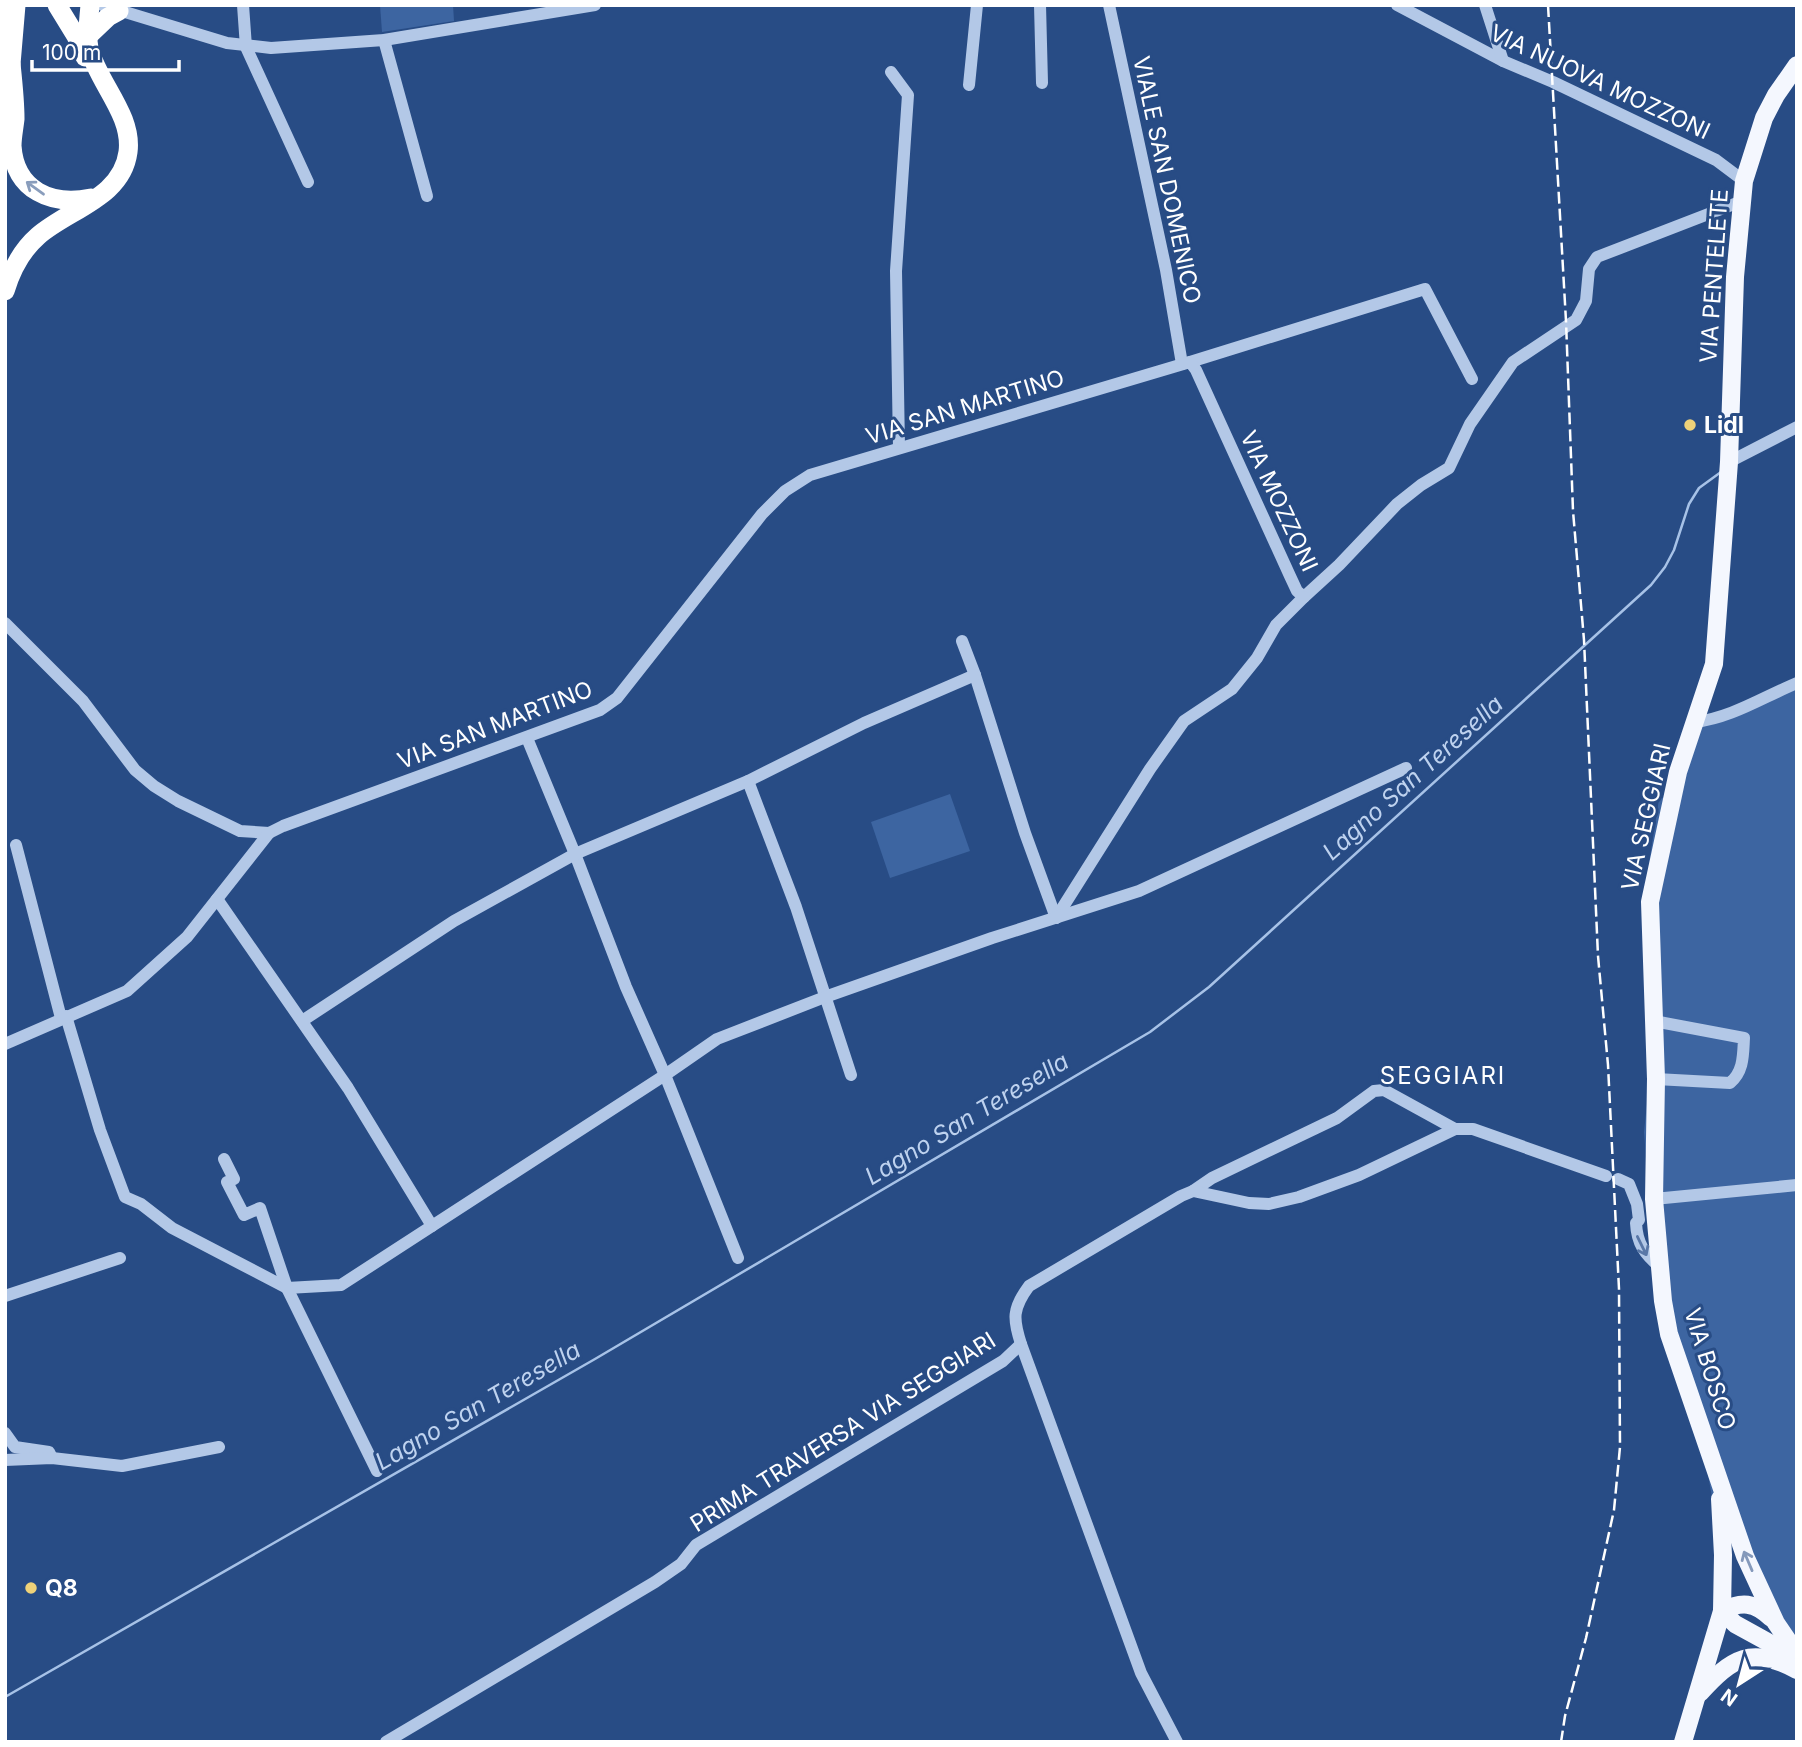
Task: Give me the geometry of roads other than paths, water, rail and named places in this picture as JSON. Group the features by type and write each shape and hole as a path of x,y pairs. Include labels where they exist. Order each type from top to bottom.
{"highway":[{"path":"5,137 16,5"},
{"path":"57,5 82,36"},
{"path":"5,291 9,277 36,238 110,189 126,162 129,144 127,127 100,75 88,64 82,36 74,21 79,5"},
{"path":"82,36 90,5"},
{"path":"82,36 107,17 110,8"},
{"path":"11,64 14,88 12,147 25,182 51,199 68,201 99,196"}],"main road":[{"name":"VIA PENTELETE","path":"1729,461 1735,277 1744,181 1764,118 1776,94 1797,65"},
{"name":"VIA SEGGIARI","path":"1657,1231 1654,1199 1656,1079 1650,902 1678,772 1714,664 1729,461"},
{"name":"VIA BOSCO","path":"1657,1231 1669,1335 1745,1556 1776,1623 1797,1656"},
{"name":"VIA BOSCO","path":"1719,1478 1723,1555 1722,1611 1734,1625 1797,1656"},
{"path":"1683,1742 1722,1611 1735,1604 1747,1603 1762,1609 1776,1623"},
{"path":"1698,1695 1730,1664 1744,1658 1766,1657 1797,1670"}],"street":[{"path":"243,5 246,47 308,182"},
{"path":"110,8 246,47 289,48 384,40 595,5"},
{"path":"969,85 978,5"},
{"path":"1040,5 1042,83"},
{"name":"VIALE SAN DOMENICO","path":"1109,5 1186,363"},
{"name":"VIA NUOVA MOZZONI","path":"1397,5 1503,61 1716,160 1744,181"},
{"path":"1485,5 1503,61"},
{"path":"384,40 427,196"},
{"path":"891,72 908,95 896,271 899,448"},
{"name":"VIA MOZZONI","path":"1186,363 1196,370 1297,591 1304,597 1339,565 1397,504 1449,468 1470,424 1513,362 1576,320 1586,301 1589,270 1597,257 1742,201"},
{"name":"VIA SAN MARTINO","path":"270,833 600,710 617,698 762,514 785,491 810,475 1425,289 1472,379"},
{"path":"1729,461 1797,427"},
{"path":"1056,918 1150,769 1184,721 1233,688 1257,658 1276,625 1304,597"},
{"path":"5,623 83,701 135,770 154,786 178,802 240,831 270,833"},
{"path":"962,641 1056,918"},
{"path":"302,1021 454,921 575,854 748,781 864,723 975,675"},
{"path":"1695,723 1737,711 1796,685"},
{"path":"527,738 738,1258"},
{"path":"16,845 64,1017 100,1130 125,1197 141,1204 172,1228 288,1288 341,1285 665,1076 717,1039 825,997 1139,891 1406,768"},
{"path":"748,781 796,907 852,1075"},
{"path":"5,1044 127,991 187,937 270,833"},
{"path":"217,899 348,1088 432,1226"},
{"path":"1654,1021 1744,1038 1739,1076 1730,1083 1656,1079"},
{"name":"PRIMA TRAVERSA VIA SEGGIARI","path":"386,1742 655,1582 681,1564 696,1545 1003,1361 1021,1345 1015,1314 1018,1301 1029,1286 1212,1178 1336,1118 1374,1091 1384,1090 1455,1129"},
{"path":"1193,1191 1249,1203 1269,1203 1299,1197 1359,1175 1455,1129 1474,1129 1629,1184 1637,1204 1637,1235 1642,1250 1660,1267"},
{"path":"224,1159 234,1179 228,1182 244,1215 260,1208 288,1288 377,1471"},
{"path":"1654,1199 1797,1185"},
{"path":"1639,1220 1657,1231"},
{"path":"5,1296 120,1258"},
{"path":"1021,1345 1141,1673 1177,1742"},
{"path":"5,1433 15,1447 42,1449 50,1452 52,1458"},
{"path":"5,1460 52,1458 122,1466 219,1447"}],"waterway":[{"name":"Lagno San Teresella","path":"5,1697 595,1359 1150,1032 1209,987 1651,585 1674,550 1689,504 1699,488 1721,472"}],"railway":[{"path":"1548,5 1566,321 1573,511 1584,640 1598,956 1608,1065 1619,1289 1620,1447 1614,1510 1561,1742"}],"place":[{"name":"Lidl","path":"1690,425"},
{"name":"Q8","path":"31,1588"}],"district":[{"name":"SEGGIARI","path":"1443,1076"}]}
